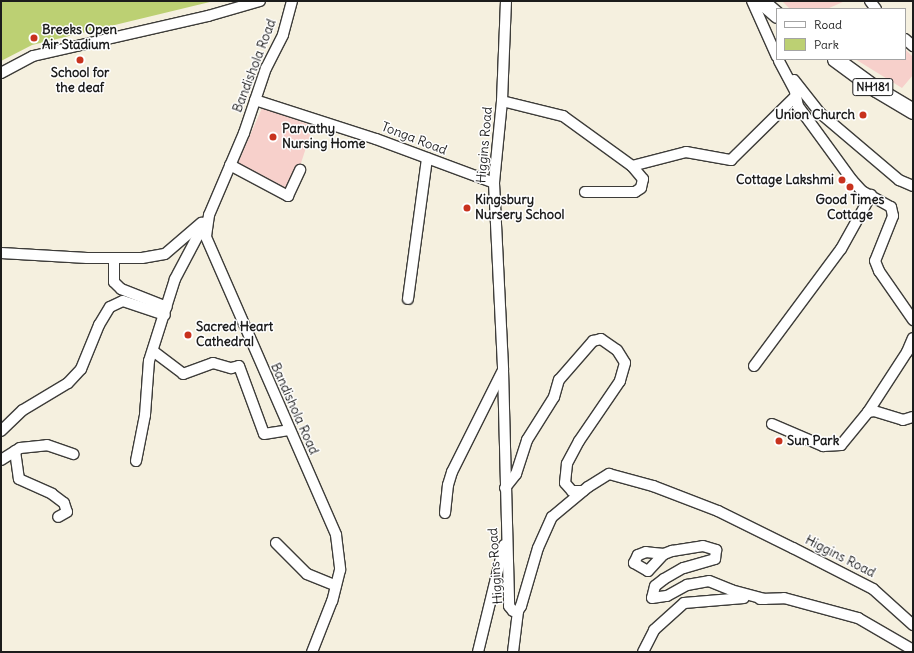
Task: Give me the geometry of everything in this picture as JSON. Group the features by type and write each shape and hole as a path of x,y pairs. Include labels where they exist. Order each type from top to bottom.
{"highway":[{"path":"761,1 776,14"},
{"name":"NH181","path":"836,60 876,89 913,111"}],"street":[{"path":"1,73 33,56 208,16 260,1"},
{"name":"Bandishola Road","path":"292,1 283,35 266,68 230,165 209,215 206,237 336,535 340,570 336,586 312,652"},
{"name":"Higgins Road","path":"506,1 502,101 494,183 503,370 509,606 513,611 518,612 538,548 552,517 583,491 609,474 653,486 718,511 873,589 913,625"},
{"path":"752,1 776,55"},
{"path":"778,60 796,96 798,106 852,180 871,195 891,207 893,216 875,261 879,271 913,320"},
{"path":"779,60 820,113 899,180 913,186"},
{"path":"632,166 686,152 731,160 796,96"},
{"name":"Tonga Road","path":"255,100 427,158 494,183"},
{"path":"502,101 563,116 632,166 643,179 644,184 638,191 585,192"},
{"path":"408,299 427,158"},
{"path":"230,165 288,196 300,170"},
{"path":"754,366 841,249 871,195"},
{"path":"1,253 114,258 165,254 185,239 209,215"},
{"path":"136,461 145,415 149,361 175,279 209,215"},
{"path":"114,258 114,282 121,289 166,311"},
{"path":"1,431 23,410 68,383 81,369 99,325 110,307 123,301 166,311"},
{"path":"772,424 823,446 840,445 868,412 908,352 913,338"},
{"path":"505,488 516,474 527,440 554,396 559,380 592,341 601,339 617,350 625,363 620,381 579,441 567,464 565,483 572,491 583,491"},
{"path":"153,351 183,374 213,363 231,368 239,366 264,434 289,430"},
{"path":"445,513 448,485 452,472 503,370"},
{"path":"868,412 874,411 903,420 913,417"},
{"path":"1,460 15,451 46,445 73,454"},
{"path":"15,451 18,479 52,494 64,503 67,512 58,518"},
{"path":"478,652 507,534"},
{"path":"276,543 307,574 336,586"},
{"path":"664,554 703,546 716,550 715,559 683,568 664,579 655,586 652,598 667,596 687,585 709,581 731,590 765,599"},
{"path":"643,652 654,630 684,603 736,597 765,599 784,598 858,618 913,650"},
{"path":"513,652 518,612"}],"shaded area":[{"path":"782,1 845,1 829,8 789,8"},
{"path":"906,50 913,57 913,75 902,88 857,60 906,60"},
{"path":"262,108 313,126 292,191 238,163"}],"green space":[{"name":"Breeks Open Air Stadium","path":"1,1 214,1 32,45 1,61"}],"place":[{"name":"Breeks Open Air Stadium","path":"34,38"},
{"name":"School for the deaf","path":"80,60"},
{"name":"Union Church","path":"863,115"},
{"name":"Parvathy Nursing Home","path":"273,137"},
{"name":"Cottage Lakshmi","path":"842,180"},
{"name":"Good Times Cottage","path":"850,187"},
{"name":"Kingsbury Nursery School","path":"467,208"},
{"name":"Sacred Heart Cathedral","path":"188,335"},
{"name":"Sun Park","path":"779,441"}]}
